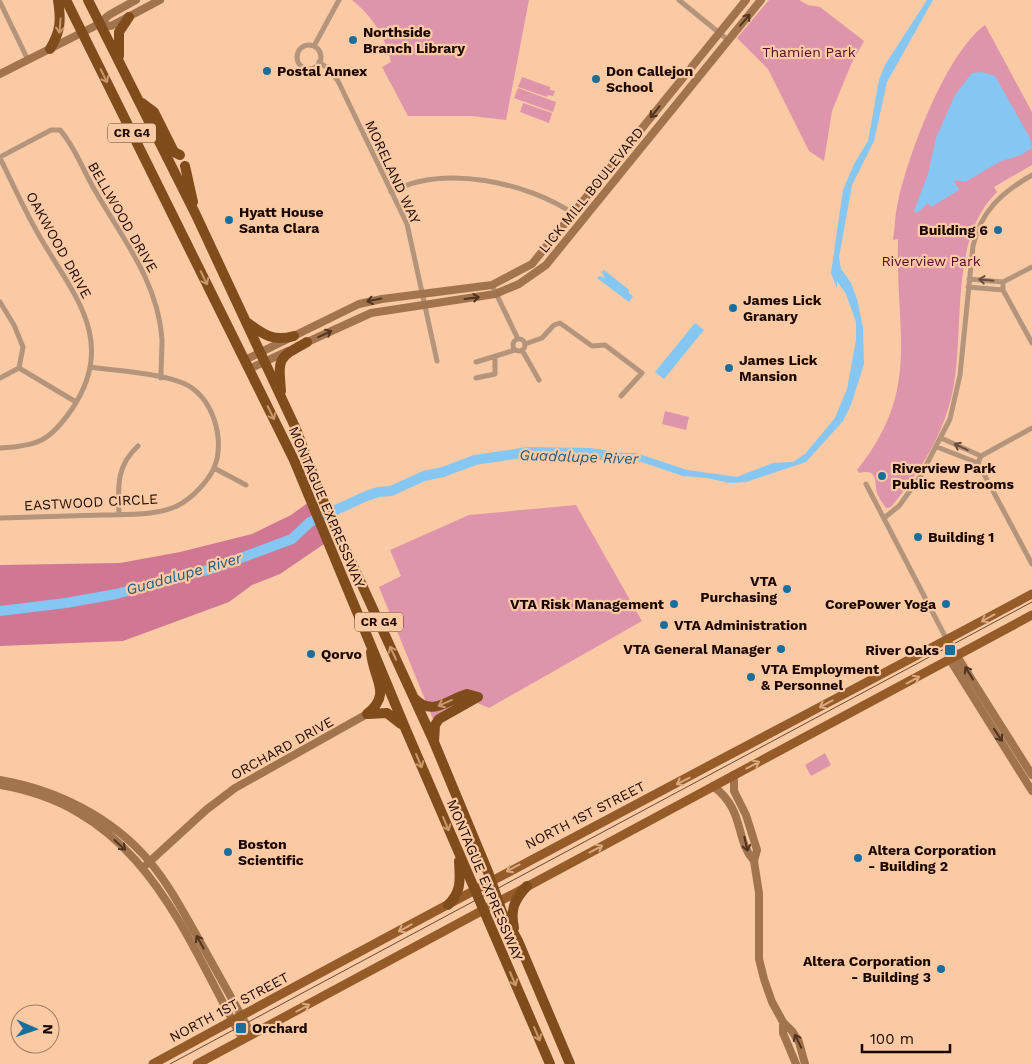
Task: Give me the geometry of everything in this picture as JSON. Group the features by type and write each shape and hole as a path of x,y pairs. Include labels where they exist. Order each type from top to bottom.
{"highway":[{"path":"50,49 61,27 58,0"},
{"name":"MONTAGUE EXPRESSWAY","path":"66,0 294,460 406,730 550,1064"},
{"name":"MONTAGUE EXPRESSWAY","path":"88,0 196,215 282,397 309,459 322,498 343,547 434,742 498,902 518,942 570,1064"},
{"path":"119,62 119,32 129,17"},
{"path":"139,101 154,112 174,152 180,155"},
{"path":"185,166 196,215"},
{"path":"246,321 270,338 283,339 294,336"},
{"path":"282,397 280,363 284,355 307,342"},
{"path":"367,714 378,705 381,698 380,689 372,667 370,641"},
{"path":"414,697 419,703 431,708 441,706 467,694 478,697 442,716 436,722 434,742"},
{"path":"367,714 387,713 398,719 406,730"},
{"path":"448,904 460,888 459,853"},
{"path":"518,942 512,909 518,896 527,886"}],"main road":[{"path":"0,74 99,24 109,15 136,0"},
{"path":"99,24 111,26 160,0"},
{"name":"LICK MILL BOULEVARD","path":"247,365 263,357 294,336 358,304 422,293 492,285 537,260 746,0"},
{"name":"LICK MILL BOULEVARD","path":"263,357 307,342 371,313 495,294 518,284 546,265 761,0"},
{"name":"NORTH 1ST STREET","path":"153,1064 491,881 1032,594"},
{"path":"197,1064 1032,615"},
{"path":"947,640 959,655 1032,775"},
{"path":"947,640 950,660 1032,791"},
{"name":"ORCHARD DRIVE","path":"146,864 206,810 235,788 367,714"},
{"path":"734,775 734,791 754,834 757,850 754,861 759,893 760,959 767,990 782,1022 783,1033 796,1064"},
{"path":"0,780 32,790"},
{"path":"0,785 56,795 99,822 146,864 165,896 213,965 236,1018 243,1040"},
{"path":"713,786 730,803 741,826 748,853 754,861"},
{"path":"186,926 205,969 236,1018 252,1035"},
{"path":"205,969 213,965"},
{"path":"782,1022 792,1031 799,1042 805,1064"}],"street":[{"path":"314,46 339,0"},
{"path":"679,0 728,40"},
{"path":"0,2 28,60"},
{"path":"305,46 314,46 320,52 319,62 313,68 308,68 299,62 299,50 305,46"},
{"name":"MORELAND WAY","path":"319,62 335,76 407,224 436,360"},
{"name":"BELLWOOD DRIVE","path":"0,158 51,130 60,130 67,138 89,180 135,254 146,277 159,320 162,340 161,378"},
{"name":"OAKWOOD DRIVE","path":"0,158 36,230 79,300 89,324 92,347 90,367 76,402 54,431 42,441 28,447 0,448"},
{"path":"884,518 899,506 907,496 937,447 950,419 958,389 968,287 976,234 985,213 1000,196 1032,175"},
{"path":"391,192 418,180 484,181 520,189 549,199 574,214"},
{"path":"969,279 1003,282 1032,267"},
{"path":"1003,282 1003,290 1032,343"},
{"path":"492,285 518,339"},
{"path":"968,287 1003,290"},
{"path":"0,302 14,325 23,347 19,368"},
{"path":"522,350 525,344 542,338 554,324 560,323 592,346 605,345 642,373 621,396"},
{"path":"515,350 513,343 518,339 524,340 525,344"},
{"path":"476,362 495,358 515,350 522,350"},
{"path":"522,350 539,380"},
{"path":"476,378 495,374 495,358"},
{"name":"EASTWOOD CIRCLE","path":"0,518 152,513 178,506 197,491 214,468 218,446 217,433 209,408 202,396 184,384 161,378 90,367"},
{"path":"0,378 19,368"},
{"path":"19,368 76,402"},
{"path":"978,463 981,456 1032,428"},
{"path":"941,438 981,456"},
{"path":"119,514 120,472 123,463 138,446"},
{"path":"937,447 978,463 1032,564"},
{"path":"214,468 246,485"},
{"path":"866,484 947,640"}],"green space":[{"path":"352,0 529,0 506,120 471,116 408,116 382,67 391,62 382,35 366,13"},
{"name":"Thamien Park","path":"769,0 799,0 808,5 820,7 864,41 852,62 832,111 824,161 809,151 768,69 737,38"},
{"name":"Riverview Park","path":"985,25 1032,112 1032,165 994,187 997,192 982,211 972,234 965,259 953,390 944,422 930,452 912,480 891,507 886,508 877,493 873,474 870,472 859,473 857,470 877,441 890,413 898,386 901,332 898,239 893,240 897,207 910,158 943,81 956,58 970,39"},
{"path":"522,77 550,87 550,90 555,91 553,96 548,95 547,97 518,87"},
{"path":"518,88 556,102 553,112 514,98"},
{"path":"523,103 552,113 549,123 520,112"},
{"path":"665,411 689,417 686,430 662,424"},
{"path":"576,505 642,621 489,708 475,702 433,719 379,587 401,576 390,550 469,515"},
{"path":"825,753 831,765 811,776 805,765"}],"shaded area":[{"path":"309,502 324,544 280,574 252,585 229,602 123,641 0,646 0,565 120,563 180,552 252,534 291,515"}],"water":[{"path":"927,0 933,0 887,82 874,141 852,185 839,257 841,269 851,283 857,299 863,328 864,364 851,405 843,421 806,462 746,482 730,483 707,478 683,476 633,459 603,460 595,456 597,452 636,453 687,470 737,477 773,463 793,462 805,454 835,418 847,389 856,340 856,322 846,294 837,281 837,288 831,273 843,190 854,164 868,141 879,80 885,65"},
{"path":"982,72 995,76 1030,138 1032,148 1021,155 1001,161 965,182 954,180 959,190 931,207 928,203 917,213 914,211 928,174 936,138 955,95 972,73"},
{"path":"604,270 629,290 629,293 633,296 629,302 597,278 599,276 605,278 602,272"},
{"path":"695,323 704,330 664,379 655,372"}],"waterway":[{"name":"Guadalupe River","path":"0,611 66,603 116,594 214,568 292,539 310,522 364,497 378,492 391,491 424,476 443,472 475,460 528,452 589,453 609,456"}],"tram line":[{"path":"170,1064 1032,602"}],"place":[{"name":"Northside Branch Library","path":"353,40"},
{"name":"Postal Annex","path":"267,71"},
{"name":"Don Callejon School","path":"596,79"},
{"name":"Hyatt House Santa Clara","path":"229,220"},
{"name":"Building 6","path":"998,230"},
{"name":"James Lick Granary","path":"733,308"},
{"name":"James Lick Mansion","path":"729,368"},
{"name":"Riverview Park Public Restrooms","path":"882,476"},
{"name":"Building 1","path":"918,537"},
{"name":"VTA Purchasing","path":"787,589"},
{"name":"VTA Risk Management","path":"674,604"},
{"name":"CorePower Yoga","path":"946,604"},
{"name":"VTA Administration","path":"664,625"},
{"name":"VTA General Manager","path":"781,649"},
{"name":"River Oaks","path":"950,650"},
{"name":"Qorvo","path":"311,654"},
{"name":"VTA Employment & Personnel","path":"751,677"},
{"name":"Boston Scientific","path":"228,852"},
{"name":"Altera Corporation - Building 2","path":"858,858"},
{"name":"Altera Corporation - Building 3","path":"941,969"},
{"name":"Orchard","path":"241,1028"}]}
